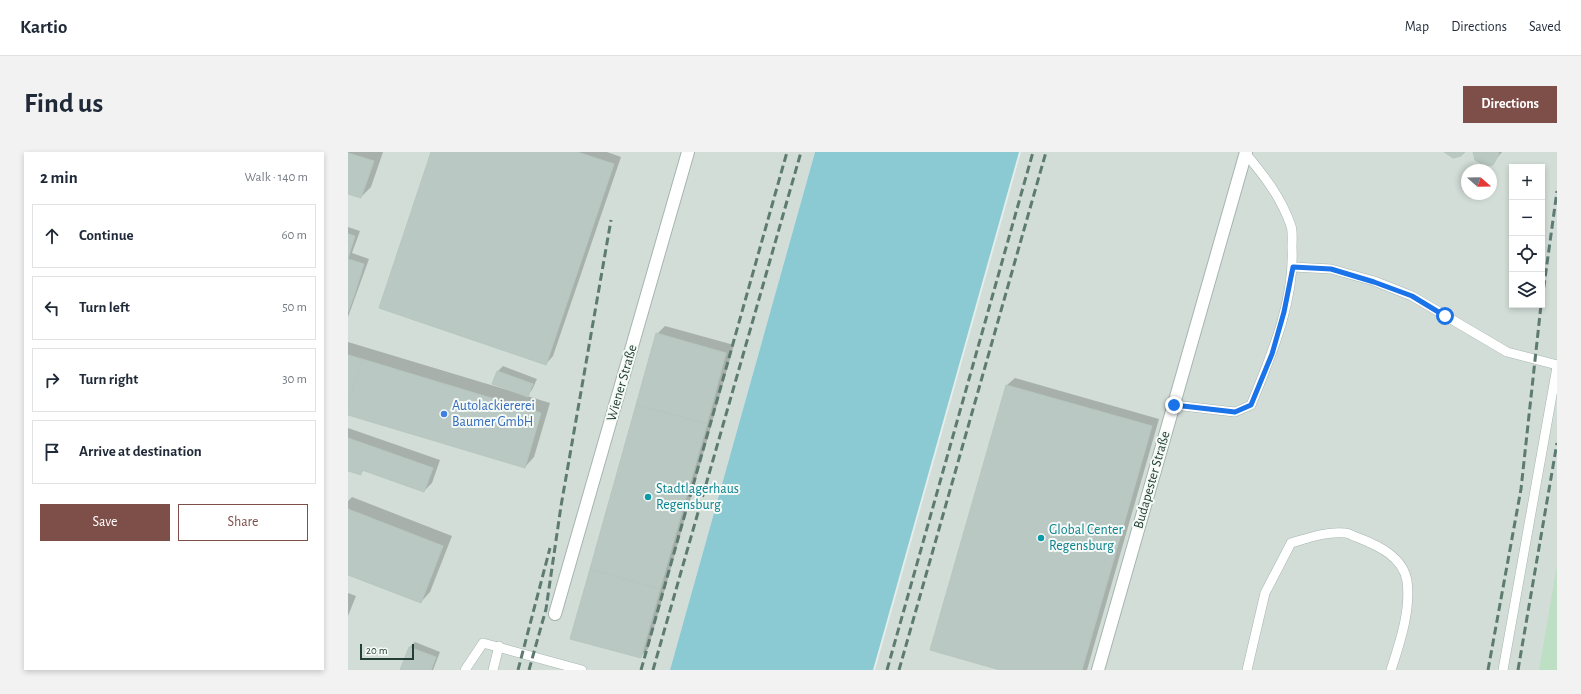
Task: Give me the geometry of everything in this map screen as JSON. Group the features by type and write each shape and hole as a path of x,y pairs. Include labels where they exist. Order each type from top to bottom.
{"street":[{"name":"Wiener Straße","path":"555,614 688,152"},
{"name":"Budapester Straße","path":"1098,670 1246,153"}],"lane":[{"path":"1174,405 1235,412 1251,405 1272,354 1284,312 1293,267 1292,228 1274,189 1246,153"},
{"path":"1293,267 1331,269 1374,282 1412,296 1507,352 1557,366 1503,670"},
{"path":"1247,670 1265,593 1291,543 1314,536 1346,533 1378,546 1398,561 1407,580 1407,607 1400,641 1391,670"},
{"path":"465,670 483,643 499,646 582,670"},
{"path":"493,670 499,646"}],"shaded area":[{"path":"348,152 815,152 670,670 348,670"},
{"path":"1021,152 1557,152 1557,670 875,670"}],"green space":[{"path":"1557,565 1557,670 1539,670"}],"water":[{"path":"815,152 1019,152 873,670 670,670"}],"building":[{"path":"431,152 577,152 614,164 546,365 379,308"},
{"path":"1444,152 1465,152 1461,156 1453,158"},
{"path":"1473,152 1498,152 1499,154 1494,164 1482,164 1475,160"},
{"path":"348,153 374,161 361,198 348,194"},
{"path":"348,234 355,236 348,258"},
{"path":"348,259 364,264 355,293 348,290"},
{"path":"348,290 355,293 348,312"},
{"path":"656,333 726,353 707,424 636,405"},
{"path":"348,355 362,359 348,407"},
{"name":"Autolackiererei Baumer GmbH","path":"362,359 541,413 525,468 348,415 348,407"},
{"path":"497,371 533,384 528,397 492,384"},
{"name":"Global Center Regensburg","path":"1006,385 1152,426 1082,670 1000,670 930,650"},
{"name":"Stadtlagerhaus Regensburg","path":"636,405 707,424 660,589 590,569"},
{"path":"348,438 433,468 424,492 362,470 361,475 348,471"},
{"path":"348,509 443,546 421,603 348,575"},
{"path":"590,569 660,589 641,658 570,639"},
{"path":"409,647 436,657 431,670 400,670"}],"railway":[{"path":"641,670 787,152"},
{"path":"653,670 801,152"},
{"path":"887,670 1033,152"},
{"path":"899,670 1046,152"},
{"path":"1545,278 1557,191"},
{"path":"529,670 546,609 561,506 611,220"},
{"path":"1488,670 1521,489 1541,308"},
{"path":"1518,670 1557,443"},
{"path":"518,670 550,548"}],"place":[{"name":"Autolackiererei Baumer GmbH","path":"444,414"},
{"name":"Stadtlagerhaus Regensburg","path":"648,497"},
{"name":"Global Center Regensburg","path":"1041,538"}],"route":[{"path":"1174,405 1235,412 1251,405 1272,354 1284,312 1293,267 1331,269 1374,282 1412,296 1445,316"}]}
